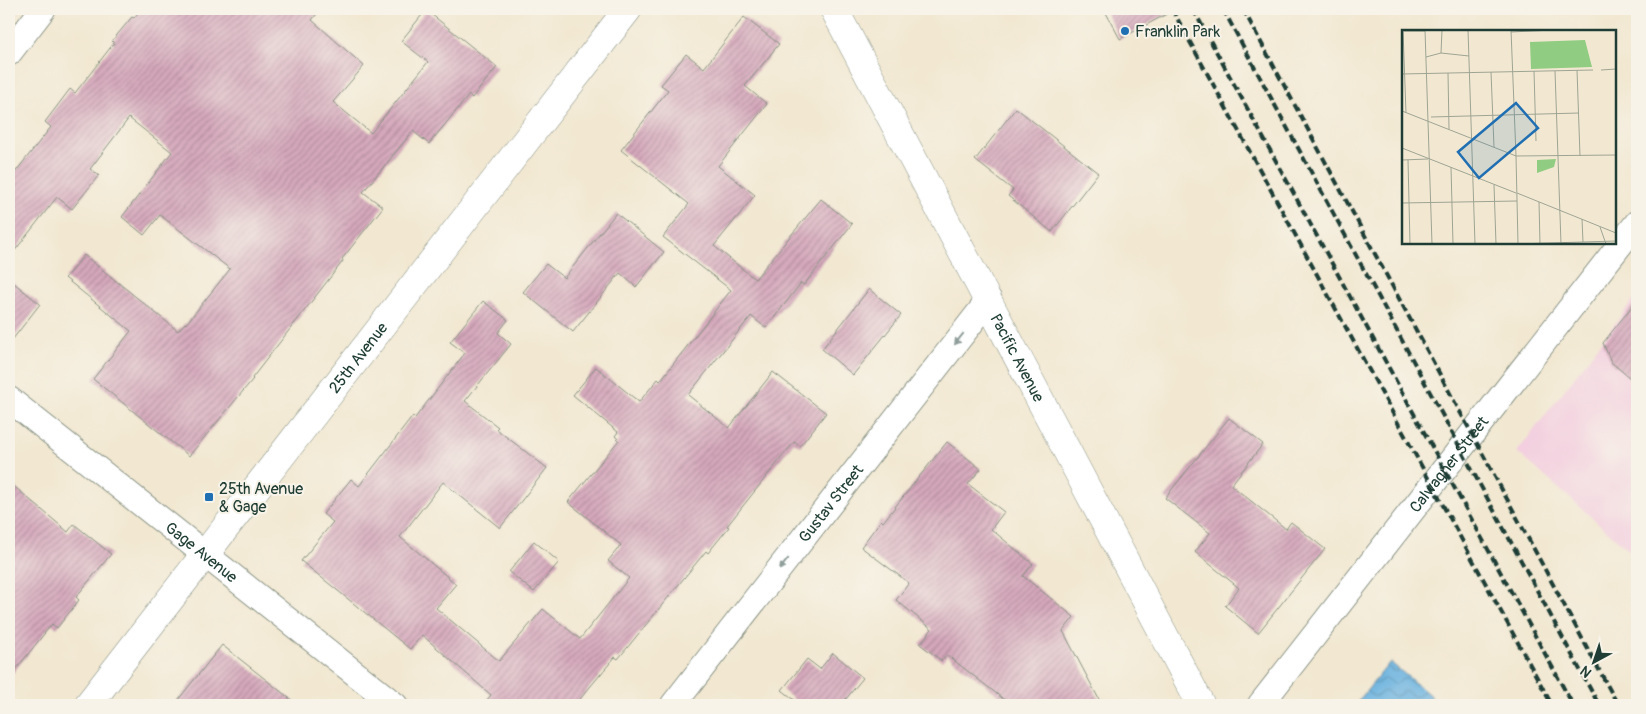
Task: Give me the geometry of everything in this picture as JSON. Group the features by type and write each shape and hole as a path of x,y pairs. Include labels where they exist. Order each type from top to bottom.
{"street":[{"path":"9,53 43,9"},
{"name":"25th Avenue","path":"88,705 628,9"},
{"name":"Pacific Avenue","path":"834,9 1201,705"},
{"name":"Calwagner Street","path":"1260,705 1637,223"},
{"name":"Gustav Street","path":"673,705 989,300"},
{"name":"Gage Avenue","path":"9,399 395,705"}],"shaded area":[{"path":"1637,295 1637,557 1517,452"}],"water":[{"path":"1390,662 1432,697 1426,705 1355,705"}],"building":[{"path":"141,9 321,9 312,20 364,66 333,102 371,133 428,62 401,41 426,10 497,67 472,98 469,95 429,144 413,131 363,192 383,207 253,379 189,456 93,379 131,331 65,278 84,255 178,331 186,324 230,269 160,215 144,235 122,217 172,152 129,118 90,169 99,175 72,209 57,197 9,258 9,180 51,127 45,122 70,89 75,93 114,43 112,41"},
{"name":"Franklin Park","path":"1104,9 1176,9 1120,39"},
{"path":"744,17 779,44 745,86 767,104 718,166 755,195 714,246 755,279 821,199 852,224 804,285 801,283 766,328 751,316 688,395 729,428 773,372 826,413 800,446 794,442 727,526 729,527 708,553 706,551 618,659 615,657 575,705 483,705 491,695 422,635 410,649 301,561 333,522 323,514 351,479 359,486 465,353 450,342 483,301 508,320 498,333 511,344 465,401 498,427 496,429 547,468 500,528 443,482 400,537 456,584 436,608 499,661 543,609 580,639 629,578 608,561 621,545 568,502 619,440 615,436 618,432 573,395 596,367 639,402 658,379 660,381 731,290 663,237 689,204 621,150 668,90 661,85 686,54 704,68"},
{"path":"1016,108 1098,173 1052,232 1008,196 1013,190 975,160"},
{"path":"616,213 664,252 636,287 620,273 573,332 523,292 546,264 564,278"},
{"path":"9,279 40,304 9,344"},
{"path":"869,289 901,315 853,375 822,349"},
{"path":"1637,300 1637,384 1611,362 1603,343"},
{"path":"1229,418 1263,444 1231,485 1286,529 1291,522 1325,549 1258,633 1225,606 1239,588 1195,552 1210,533 1165,498"},
{"path":"947,442 981,469 968,484 1004,512 991,529 1033,564 1023,576 1074,617 1063,631 1102,705 1011,705 947,655 942,661 920,644 932,629 896,600 909,583 861,547 881,520 883,522"},
{"path":"9,482 68,532 74,524 111,554 76,597 79,600 57,628 52,624 9,678"},
{"path":"534,541 559,562 534,592 509,572"},
{"path":"222,645 298,705 174,705"},
{"path":"833,653 863,678 841,705 801,705 782,690 807,659 820,669"}],"railway":[{"path":"1172,9 1552,705"},
{"path":"1193,9 1573,705"},
{"path":"1223,9 1599,705"},
{"path":"1243,9 1618,705"}],"place":[{"name":"Franklin Park","path":"1125,31"},
{"name":"25th Avenue & Gage","path":"209,497"}]}
